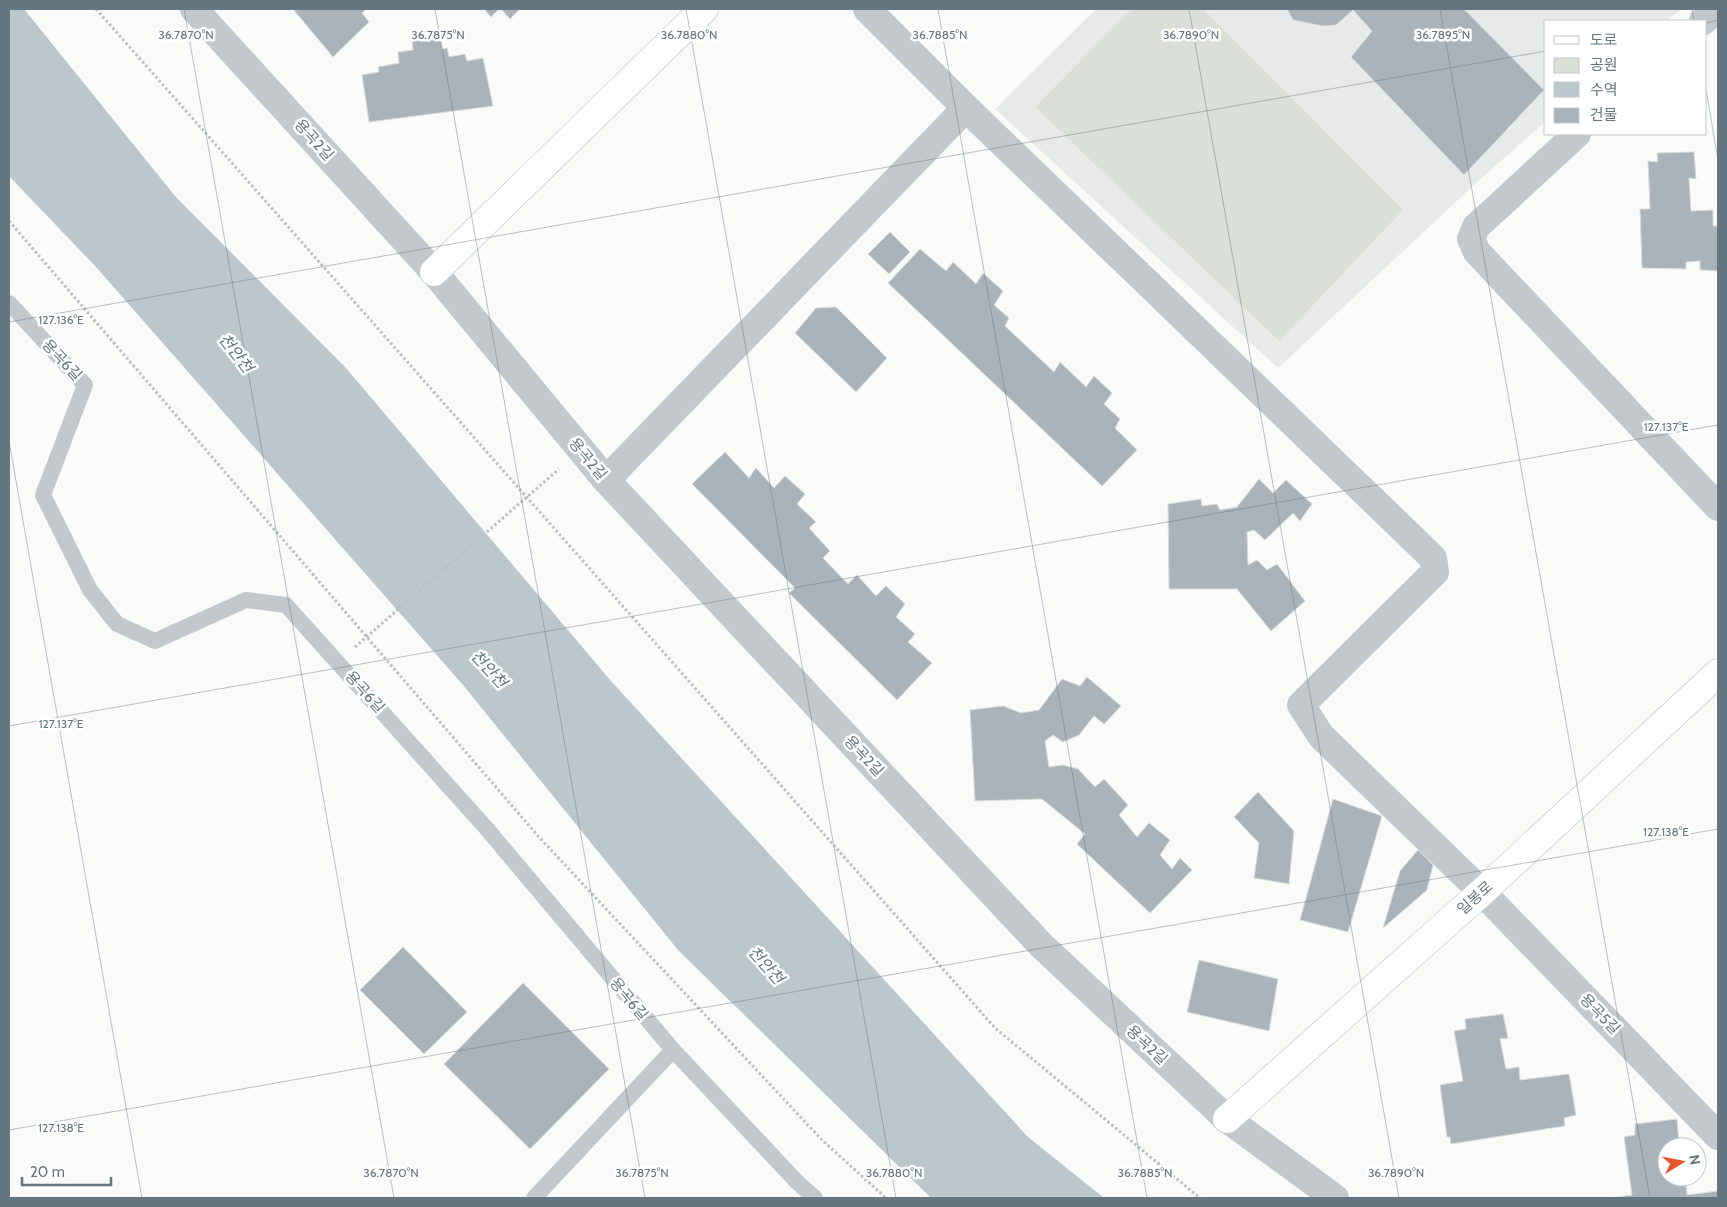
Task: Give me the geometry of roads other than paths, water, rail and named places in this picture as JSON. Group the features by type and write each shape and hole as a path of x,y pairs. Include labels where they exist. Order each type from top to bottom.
{"street":[{"name":"용곡2길","path":"194,9 434,272 606,480 1040,945 1227,1118 1334,1198"},
{"path":"434,272 704,9"},
{"path":"606,480 966,108 867,9"},
{"path":"1704,20 1717,9"},
{"name":"용곡5길","path":"966,108 1433,558 1435,572 1301,704 1321,736 1482,892 1718,1136"},
{"path":"1576,135 1476,227 1471,239 1477,252 1718,506"},
{"name":"일봉로","path":"1227,1118 1482,892 1718,673"}],"lane":[{"name":"용곡6길","path":"9,303 85,384 44,495 90,590 117,624 155,640 246,600 286,604 487,829 672,1050 797,1182 815,1198"},
{"path":"534,1198 672,1050"}],"water":[{"name":"천안천","path":"9,9 24,9 175,196 346,368 611,681 1028,1137 1104,1198 931,1198 678,950 463,685 96,267 9,176"}]}
